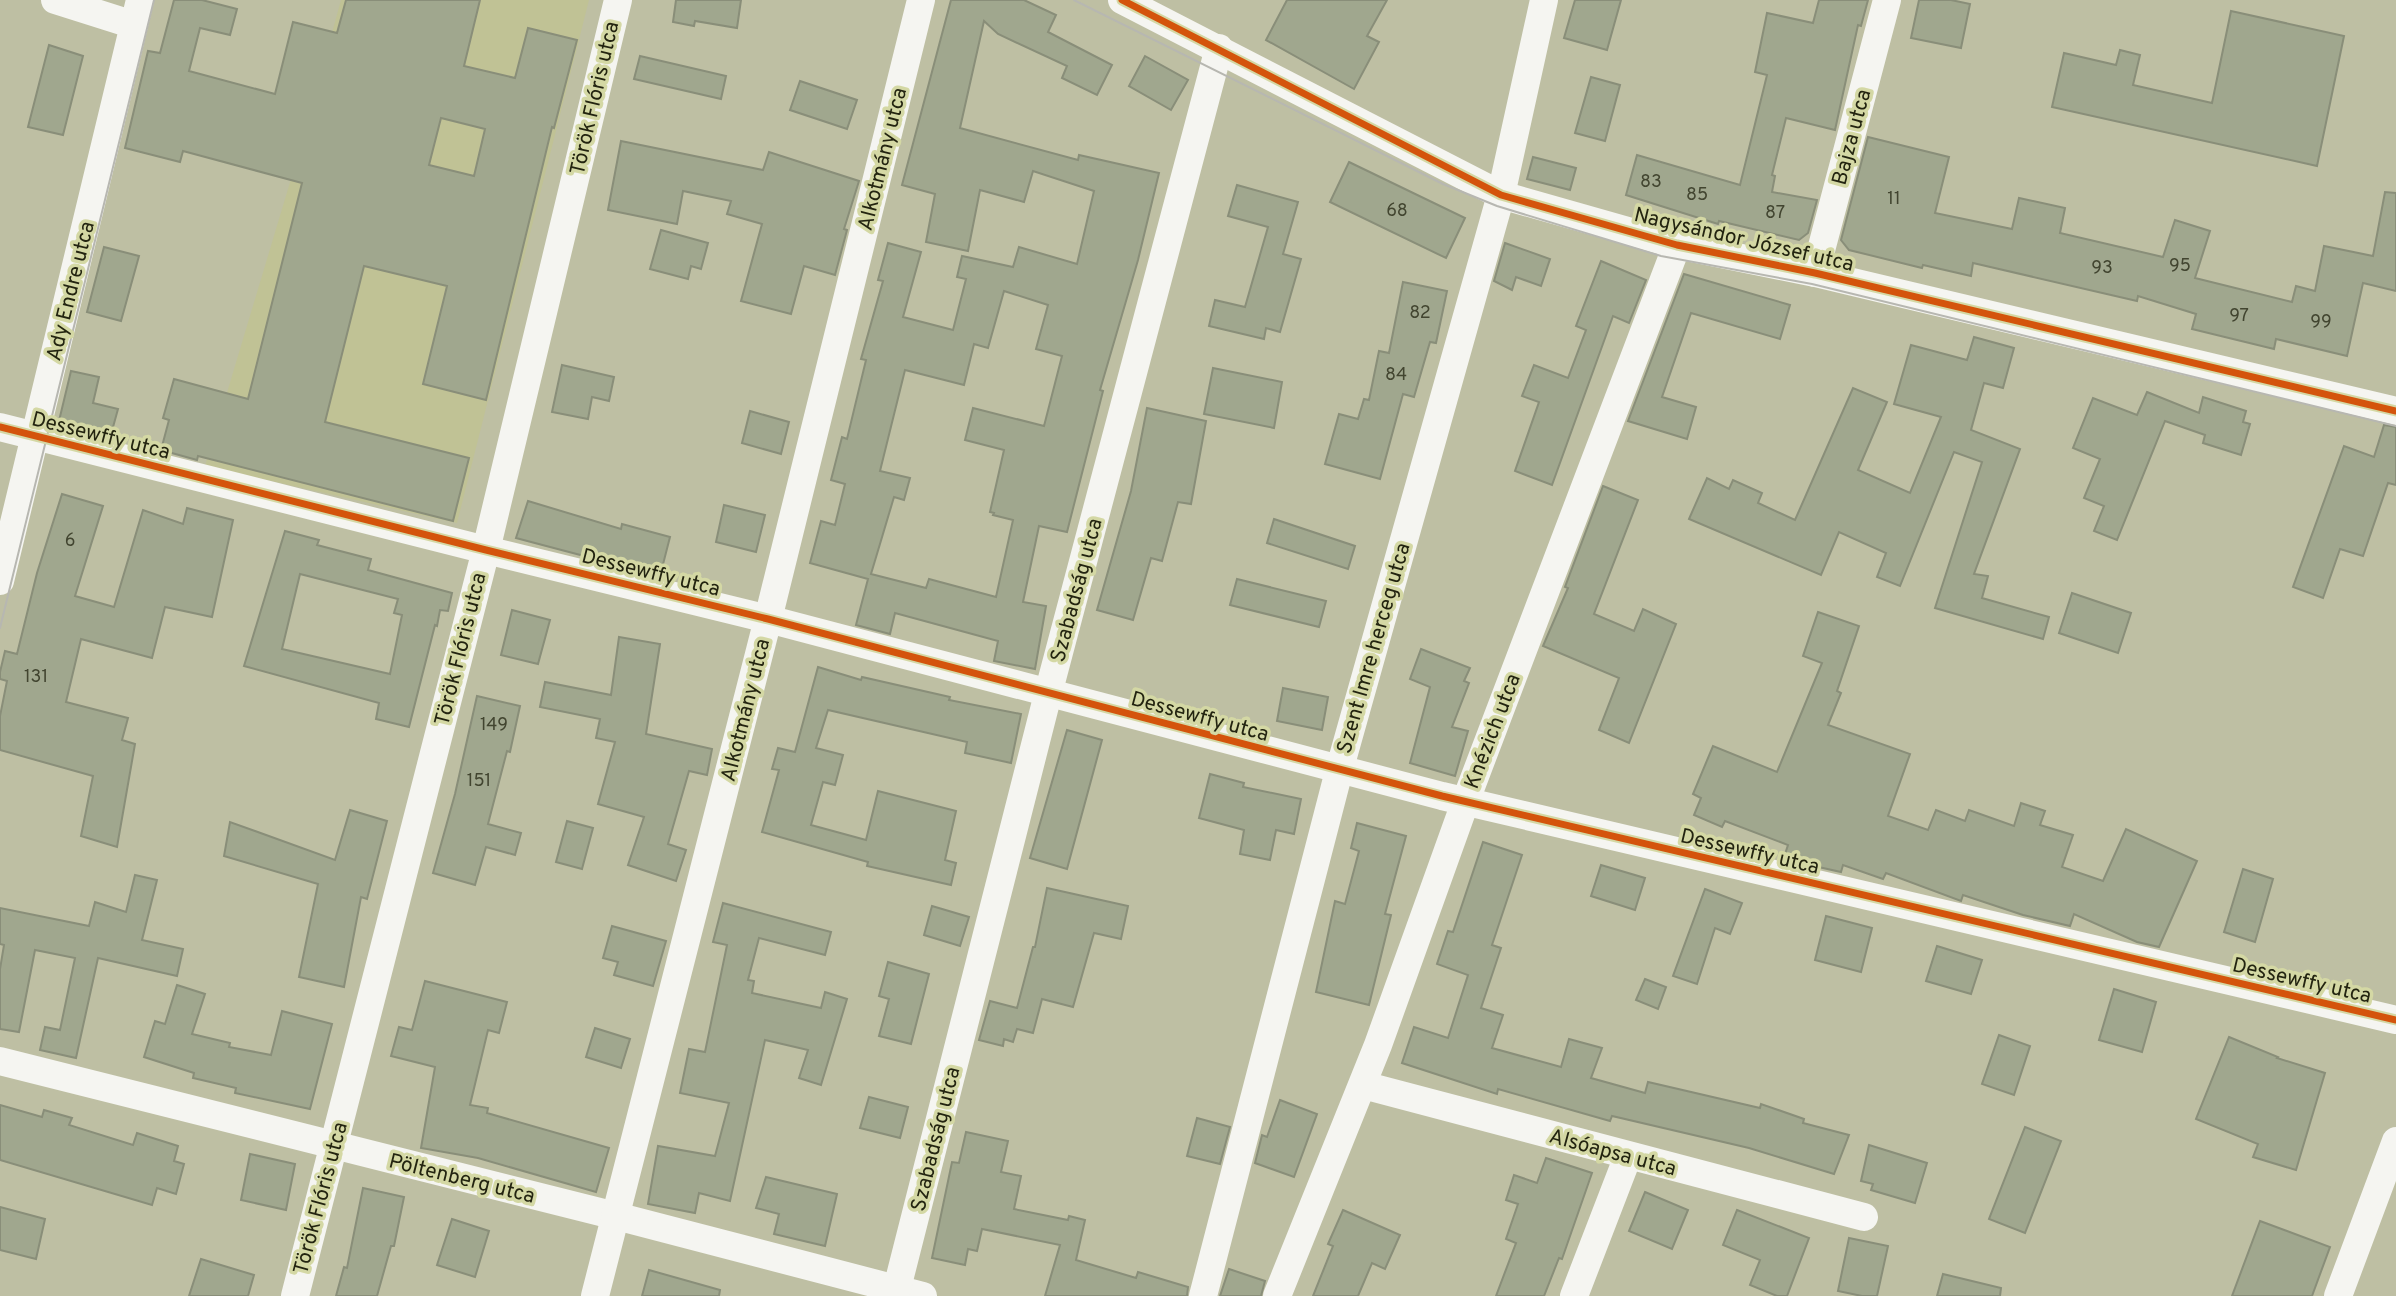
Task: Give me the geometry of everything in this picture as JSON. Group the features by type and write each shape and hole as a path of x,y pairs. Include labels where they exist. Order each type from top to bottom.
{"street":[{"path":"55,0 137,13"},
{"name":"Török Flóris utca","path":"295,1296 486,550 618,0"},
{"name":"Alkotmány utca","path":"595,1296 768,619 921,0"},
{"name":"Nagysándor József utca","path":"1122,0 1501,195 1677,245 1815,273 2396,411"},
{"name":"Szent Imre herceg utca","path":"1203,1296 1339,771 1501,195 1544,0"},
{"name":"Bajza utca","path":"1815,273 1887,0"},
{"name":"Ady Endre utca","path":"0,582 137,13"},
{"name":"Szabadság utca","path":"905,1294 1048,694 1219,48"},
{"name":"Knézich utca","path":"1277,1296 1363,1084 1466,800 1677,245"},
{"name":"Dessewffy utca","path":"0,427 768,619 1339,771 2396,1020"},
{"name":"Pöltenberg utca","path":"0,1061 616,1216 905,1294"},
{"name":"Alsóapsa utca","path":"1363,1084 1864,1217"},
{"path":"2339,1296 2396,1141"},
{"path":"1574,1296 1629,1156"}],"shaded area":[{"path":"341,0 589,0 457,523 205,466 300,149"}],"building":[{"path":"174,0 202,0 237,9 230,35 200,28 189,71 275,94 293,22 337,33 346,0 480,0 464,66 515,78 528,28 577,40 554,128 552,127 486,400 423,384 447,286 364,266 325,422 469,458 453,521 198,456 197,460 161,450 169,420 163,418 174,379 248,399 302,183 183,151 180,162 125,148 148,51 160,53","holes":["441,118 485,129 474,176 429,165"]},
{"path":"676,0 741,0 737,28 695,21 694,26 673,22"},
{"path":"951,0 1024,0 1056,15 1048,32 1112,65 1097,95 1062,78 1067,66 998,34 984,21 960,128 1078,160 1079,155 1159,173 1138,260 1100,390 1103,391 1067,532 1039,526 1023,602 1046,606 1035,669 994,661 998,641 895,613 890,634 856,625 868,579 810,563 821,521 835,525 845,484 831,480 842,437 847,439 866,360 861,359 883,281 878,280 888,243 921,252 903,317 953,330 966,279 957,277 962,256 1013,267 1019,247 1077,264 1094,191 1033,171 1024,202 980,190 968,251 926,242 935,194 902,185","holes":["1004,291 1048,305 1036,349 1062,356 1044,426 973,408 965,440 1004,450 990,512 1013,520 996,597 929,579 926,588 871,574 894,497 904,500 910,478 880,471 905,370 964,385 974,344 988,348"]},
{"path":"1287,0 1387,0 1367,36 1379,42 1354,89 1266,40"},
{"path":"1575,0 1621,0 1607,50 1564,38"},
{"path":"1819,0 1868,0 1861,26 1858,25 1835,130 1786,118 1772,175 1775,176 1772,192 1817,200 1808,233 1799,240 1719,221 1718,224 1626,195 1637,155 1740,185 1767,75 1755,72 1767,13 1813,23"},
{"path":"1919,0 1951,0 1970,4 1961,48 1911,38"},
{"path":"2231,11 2344,36 2317,166 2052,107 2064,53 2116,65 2120,50 2140,55 2133,85 2212,103"},
{"path":"49,45 83,56 63,135 28,127"},
{"path":"640,56 726,76 721,99 634,79"},
{"path":"1145,56 1188,80 1171,110 1129,86"},
{"path":"1591,77 1620,85 1605,141 1575,133"},
{"path":"800,81 857,100 847,129 790,110"},
{"path":"1868,137 1949,157 1935,213 2012,229 2019,198 2065,208 2060,233 2163,257 2175,220 2210,231 2195,278 2292,302 2296,286 2315,291 2324,246 2373,256 2385,192 2396,193 2396,291 2363,283 2347,356 2276,339 2274,349 2192,329 2196,314 2138,296 2137,301 1973,263 1971,276 1923,265 1922,268 1849,250 1841,240"},
{"path":"621,141 763,170 769,152 859,181 844,229 847,230 835,275 804,266 791,314 741,301 762,224 727,214 731,201 683,191 677,224 608,210"},
{"path":"1533,157 1576,168 1570,190 1527,179"},
{"path":"1349,162 1465,218 1446,258 1330,202"},
{"path":"1237,185 1298,202 1283,254 1301,259 1280,332 1266,328 1264,339 1209,326 1215,300 1245,307 1268,227 1228,216"},
{"path":"661,230 708,243 701,269 691,266 688,279 650,269"},
{"path":"1505,243 1550,259 1541,286 1516,277 1512,290 1494,281"},
{"path":"104,247 139,256 121,321 87,312"},
{"path":"1601,261 1646,280 1629,323 1613,316 1552,485 1515,471 1539,402 1522,396 1534,365 1568,378 1586,330 1576,326"},
{"path":"1684,274 1790,305 1780,339 1691,313 1662,397 1696,407 1687,439 1628,421"},
{"path":"1403,282 1447,291 1436,343 1430,342 1414,397 1403,394 1380,479 1325,464 1339,414 1358,419 1364,399 1369,400 1379,351 1389,353"},
{"path":"1974,337 2014,348 2003,388 1984,383 1971,430 2020,449 1974,574 1988,576 1982,598 2049,617 2043,639 1935,608 1982,462 1954,452 1900,586 1877,577 1886,553 1839,532 1821,575 1689,519 1707,478 1729,489 1733,480 1762,493 1758,503 1795,520 1853,388 1887,402 1858,470 1910,493 1941,417 1894,404 1911,345 1967,360"},
{"path":"562,365 614,377 609,401 592,397 588,419 552,412"},
{"path":"1213,368 1282,382 1274,428 1204,414"},
{"path":"71,371 99,377 93,403 118,409 110,438 58,425"},
{"path":"2147,392 2199,413 2203,397 2246,411 2243,422 2250,424 2241,455 2203,443 2205,435 2165,421 2117,540 2094,531 2104,506 2084,498 2100,459 2073,448 2093,398 2137,415"},
{"path":"1147,408 1206,421 1191,504 1178,502 1162,561 1151,558 1133,620 1097,610 1131,491"},
{"path":"750,411 789,422 781,454 742,443"},
{"path":"2384,425 2396,427 2396,485 2388,483 2363,556 2340,549 2323,598 2293,587 2344,446 2374,457"},
{"path":"1603,486 1638,500 1594,614 1634,631 1643,609 1676,624 1629,743 1599,730 1619,678 1543,646 1568,588 1565,587"},
{"path":"62,494 103,506 75,596 114,607 143,510 183,524 187,508 233,520 212,617 165,607 152,658 81,639 66,702 128,718 122,740 135,744 117,847 81,836 93,776 0,750 0,716 7,681 0,679 0,672 5,651 17,654 37,573"},
{"path":"528,501 621,529 622,524 670,537 660,576 516,538"},
{"path":"724,505 765,515 756,552 716,542"},
{"path":"1274,519 1355,546 1348,569 1267,543"},
{"path":"285,531 319,540 317,545 371,559 368,570 452,593 448,611 440,610 437,626 435,625 409,727 376,719 379,703 244,666","holes":["300,574 398,599 394,613 402,615 390,674 282,649"]},
{"path":"1237,579 1326,601 1319,627 1230,605"},
{"path":"2072,593 2131,613 2118,653 2059,633"},
{"path":"512,610 550,620 538,664 501,655"},
{"path":"1818,612 1859,626 1837,691 1841,693 1828,725 1910,754 1888,816 1928,830 1936,810 1965,821 1969,810 2014,826 2021,803 2045,811 2040,825 2073,835 2062,867 2103,881 2126,829 2197,861 2159,947 2137,942 2074,914 2070,926 2023,915 1963,895 1961,901 1886,873 1883,879 1843,865 1841,872 1805,864 1784,857 1788,845 1725,821 1722,827 1694,815 1701,798 1693,794 1713,746 1777,772 1822,663 1803,656"},
{"path":"619,637 660,644 646,734 712,749 707,775 689,771 668,844 686,850 676,881 628,865 644,817 598,804 615,742 596,738 600,719 540,707 545,682 611,695"},
{"path":"1421,649 1470,668 1464,681 1469,683 1452,727 1468,731 1455,776 1410,763 1430,687 1410,679"},
{"path":"818,667 861,680 862,677 950,697 949,700 1021,714 1011,763 965,753 967,742 828,710 816,748 843,755 835,785 823,782 811,825 866,840 878,791 956,811 945,860 956,863 951,885 867,866 868,862 762,832 779,770 772,769 778,748 795,752"},
{"path":"1283,688 1328,697 1322,730 1277,721"},
{"path":"477,696 520,706 510,752 507,751 488,824 521,833 515,855 486,847 475,885 433,873 455,794"},
{"path":"1067,730 1102,740 1067,869 1030,858"},
{"path":"1210,774 1244,783 1243,787 1301,799 1294,834 1276,830 1270,860 1240,854 1244,830 1199,818"},
{"path":"350,810 387,821 367,899 361,897 344,987 299,977 318,884 224,856 230,822 335,860"},
{"path":"567,821 593,828 582,869 556,862"},
{"path":"1357,823 1406,836 1385,914 1391,915 1369,1005 1316,992 1335,901 1345,904 1359,851 1351,848"},
{"path":"1483,842 1522,855 1492,945 1501,948 1481,1008 1503,1015 1492,1048 1561,1067 1569,1039 1602,1048 1591,1078 1645,1093 1648,1082 1760,1108 1761,1104 1804,1119 1803,1123 1849,1135 1834,1174 1749,1148 1612,1116 1610,1121 1498,1089 1497,1094 1402,1063 1414,1027 1448,1038 1468,975 1437,964 1448,931 1453,932"},
{"path":"1601,865 1645,878 1635,910 1591,896"},
{"path":"2243,869 2273,879 2255,942 2224,932"},
{"path":"135,875 157,880 142,940 183,949 177,976 98,958 76,1058 40,1050 45,1027 60,1030 75,958 35,950 19,1032 0,1029 0,969 4,945 0,944 0,908 89,926 95,902 126,912"},
{"path":"1047,888 1128,906 1121,939 1094,933 1073,1007 1042,999 1033,1033 1017,1029 1013,1042 1004,1039 1003,1046 979,1040 990,1001 1017,1008 1035,947"},
{"path":"1705,889 1742,903 1730,934 1715,928 1697,984 1673,976"},
{"path":"723,903 831,932 825,955 759,938 748,980 754,981 752,993 821,1008 825,992 847,999 821,1085 799,1078 808,1050 765,1040 730,1201 699,1193 695,1213 648,1204 658,1146 715,1156 729,1103 680,1093 689,1049 705,1052 727,945 713,942"},
{"path":"932,906 969,917 960,946 924,935"},
{"path":"1826,916 1872,928 1861,972 1815,960"},
{"path":"612,926 666,941 653,986 614,975 618,962 603,958"},
{"path":"1937,946 1982,960 1971,994 1926,981"},
{"path":"888,962 929,974 911,1044 879,1036 889,999 879,996"},
{"path":"1645,979 1666,987 1658,1009 1636,1000"},
{"path":"425,981 507,1002 499,1033 488,1030 470,1105 488,1108 487,1113 609,1148 596,1192 478,1158 421,1148 435,1067 391,1056 399,1027 412,1030"},
{"path":"177,985 205,994 192,1034 230,1043 229,1047 271,1055 282,1011 332,1024 310,1109 235,1093 236,1088 193,1078 194,1073 144,1057 155,1021 165,1024"},
{"path":"2114,989 2156,1002 2142,1052 2099,1040"},
{"path":"595,1028 630,1039 621,1068 586,1057"},
{"path":"1999,1035 2030,1046 2014,1095 1982,1084"},
{"path":"2229,1037 2277,1058 2325,1073 2296,1170 2253,1157 2258,1144 2196,1119"},
{"path":"869,1097 908,1107 900,1138 860,1128"},
{"path":"1280,1100 1317,1114 1294,1177 1255,1163 1262,1135 1267,1137"},
{"path":"0,1105 42,1117 44,1110 72,1118 69,1125 133,1145 137,1133 178,1146 174,1161 184,1164 176,1194 157,1188 152,1205 0,1160"},
{"path":"1197,1118 1230,1127 1220,1164 1187,1156"},
{"path":"2025,1127 2061,1141 2025,1233 1989,1219"},
{"path":"966,1132 1008,1141 1001,1172 1021,1176 1014,1209 1068,1220 1069,1216 1085,1220 1076,1260 1136,1278 1138,1272 1188,1287 1187,1296 1045,1296 1060,1245 982,1229 977,1251 968,1249 965,1265 932,1258 952,1162 959,1163"},
{"path":"1869,1145 1927,1163 1915,1203 1871,1190 1873,1184 1861,1181"},
{"path":"250,1154 295,1164 286,1210 241,1200"},
{"path":"1546,1158 1592,1173 1562,1259 1559,1258 1544,1296 1496,1296 1516,1243 1506,1239 1518,1204 1506,1200 1514,1175 1537,1183"},
{"path":"766,1177 837,1194 825,1246 774,1234 779,1214 756,1208"},
{"path":"363,1188 404,1197 394,1246 391,1246 377,1296 336,1296 344,1267 347,1268"},
{"path":"1645,1192 1688,1210 1672,1249 1629,1231"},
{"path":"0,1207 45,1219 36,1259 0,1250"},
{"path":"1343,1210 1400,1235 1385,1269 1372,1263 1358,1296 1313,1296 1333,1246 1328,1244"},
{"path":"1737,1210 1809,1238 1787,1296 1777,1296 1750,1285 1760,1260 1723,1245"},
{"path":"452,1219 489,1231 475,1277 437,1265"},
{"path":"2260,1221 2330,1247 2312,1296 2232,1296"},
{"path":"1849,1238 1888,1246 1877,1296 1838,1291"},
{"path":"201,1259 254,1275 248,1296 189,1296"},
{"path":"1229,1269 1265,1281 1261,1296 1220,1296"},
{"path":"649,1270 720,1290 719,1296 642,1296"},
{"path":"1943,1274 2001,1288 2000,1296 1937,1296"}],"tram line":[{"path":"0,628 154,0"},
{"path":"1074,0 1443,184 1497,206 1661,256 1812,284 2396,426"}],"cycle path":[{"path":"1122,0 1501,195 1677,245 1815,273 2396,411"},
{"path":"0,427 768,619 1442,796 2396,1020"}]}
